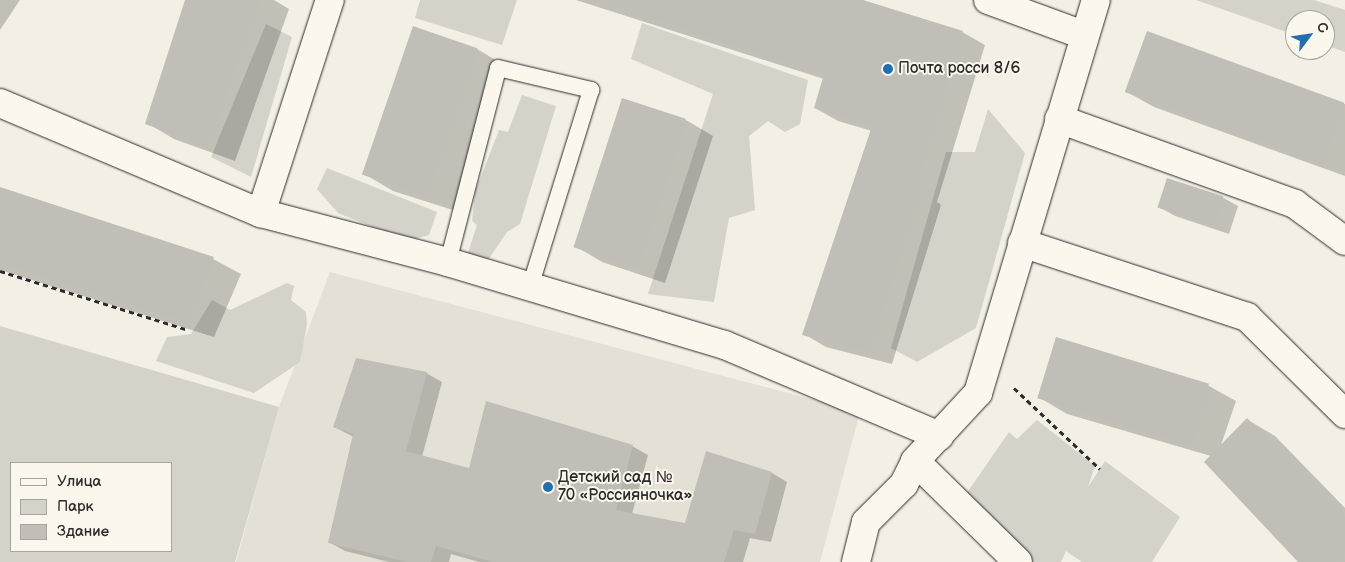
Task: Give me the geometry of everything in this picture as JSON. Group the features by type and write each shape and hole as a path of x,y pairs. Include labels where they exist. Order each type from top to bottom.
{"street":[{"path":"261,213 330,0"},
{"path":"988,0 1083,35"},
{"path":"856,562 866,522 904,484 915,461 978,393 1083,35 1096,0"},
{"path":"0,103 261,213 448,262 725,345 939,436"},
{"path":"1059,119 1295,204 1345,241"},
{"path":"1022,243 1247,317 1345,414"},
{"path":"915,461 1018,562"}],"lane":[{"path":"448,262 498,68 591,90 530,287"}],"path":[{"path":"0,271 188,330"},
{"path":"1010,384 1100,469"}],"shaded area":[{"name":"Детский сад № 70 «Россияночка»","path":"330,272 860,412 820,562 236,562 279,407"}],"green space":[{"path":"420,0 517,0 502,45 415,18"},
{"path":"1196,0 1314,0 1345,10 1345,52 1335,48 1335,10 1285,10 1285,31"},
{"path":"642,23 808,80 800,124 785,132 768,121 749,136 755,210 729,218 714,302 648,294 713,94 631,59"},
{"path":"266,24 292,37 251,177 211,157"},
{"path":"522,95 556,106 520,224 507,232 488,260 467,256 477,225 472,221 475,192 499,130 508,132"},
{"path":"988,109 1025,153 976,328 917,362 891,348 946,152 975,152"},
{"path":"327,168 437,212 429,235 407,241 338,213 317,189"},
{"path":"287,283 294,286 291,300 306,312 307,325 300,362 254,393 156,361 167,337 191,334 212,300 230,310"},
{"path":"0,326 279,407 235,562 0,562"},
{"path":"1037,420 1095,466 1088,487 1105,461 1180,517 1152,562 1082,562 1066,551 1061,562 1028,562 964,497 1009,432 1017,439"}],"building":[{"path":"185,0 259,0 207,146 145,124"},
{"path":"612,0 863,0 963,31 914,190 919,191 869,352 802,335 872,126 814,108 824,74 611,6"},
{"path":"413,26 477,48 426,197 362,174"},
{"path":"1147,31 1344,103 1322,164 1125,92"},
{"path":"622,98 686,119 637,268 573,247"},
{"path":"1167,178 1223,196 1214,226 1157,207"},
{"path":"0,187 214,257 187,322 0,263"},
{"path":"1056,337 1209,384 1190,445 1037,398"},
{"path":"356,358 427,372 406,451 469,468 486,401 633,445 616,510 685,523 706,451 772,472 755,534 734,530 724,562 493,562 436,546 431,562 407,562 328,543 353,434 333,427"},
{"path":"1247,418 1345,519 1345,550 1334,562 1298,562 1204,462"}],"place":[{"name":"Почта росси 8/6","path":"888,69"},
{"name":"Детский сад № 70 «Россияночка»","path":"548,487"}]}
